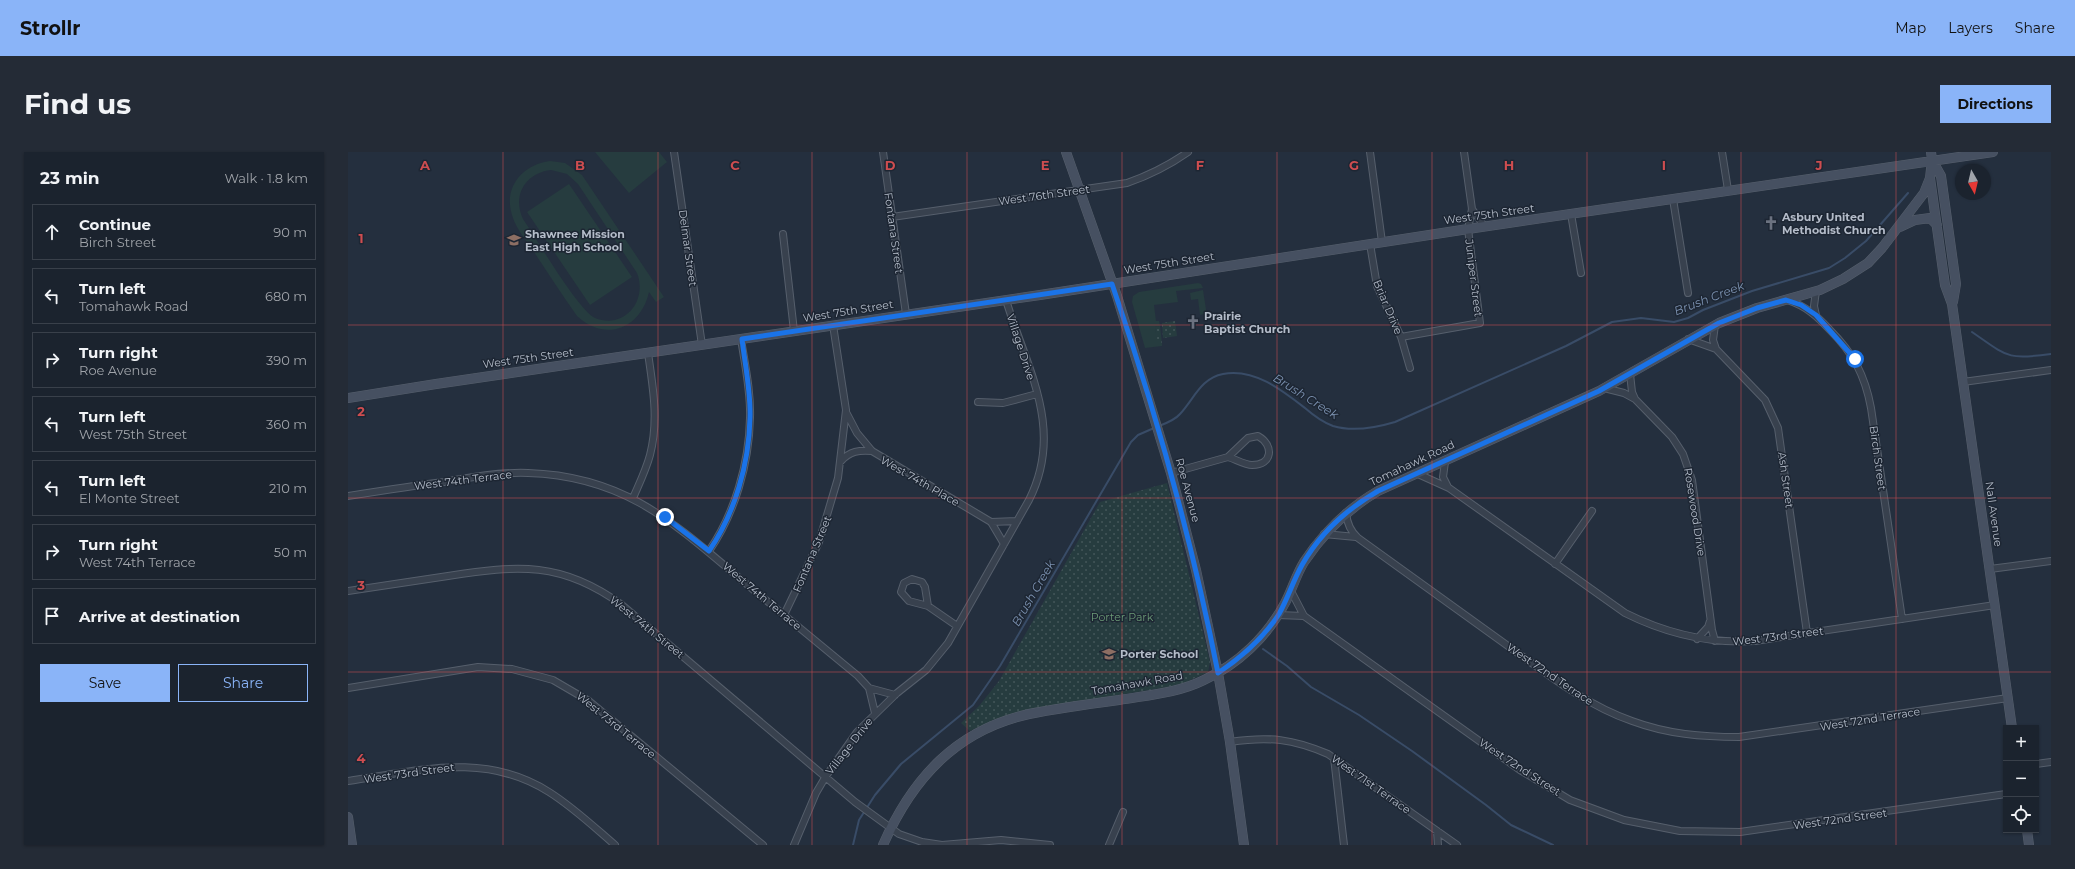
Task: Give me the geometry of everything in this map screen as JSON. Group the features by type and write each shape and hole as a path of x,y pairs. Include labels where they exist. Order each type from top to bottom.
{"main road":[{"name":"Roe Avenue","path":"1066,152 1112,284 1154,415 1171,473 1196,570 1218,673 1230,742 1244,845"},
{"name":"West 75th Street","path":"348,398 1112,284 1484,226 1673,199 1932,156 1994,152"},
{"name":"Nall Avenue","path":"1932,156 1930,178 1936,225 1945,285 1952,304 2012,725"},
{"name":"Nall Avenue","path":"1932,156 1941,176 1956,284 1952,304"},
{"name":"Tomahawk Road","path":"884,845 908,797 930,769 950,751 972,736 993,726 1028,714 1176,691 1205,680 1218,673 1250,649 1278,615 1303,564 1324,534 1346,512 1378,491 1445,462 1604,388 1715,325 1757,308 1816,291 1843,280 1868,263 1882,248 1924,193 1930,178"},
{"name":"Tomahawk Road","path":"1897,229 1921,218 1930,218 1936,225"},
{"path":"348,817 349,833 352,845"},
{"path":"2027,833 2029,845"}],"street":[{"name":"Delmar Street","path":"674,152 702,345"},
{"name":"Fontana Street","path":"883,152 906,314"},
{"name":"West 76th Street","path":"892,217 1127,183 1151,175 1168,167 1188,152"},
{"path":"1370,152 1382,242"},
{"name":"Juniper Street","path":"1401,337 1480,323 1468,229 1472,209 1464,152"},
{"path":"1722,152 1728,190"},
{"path":"1673,199 1688,293"},
{"name":"Juniper Street","path":"1472,209 1484,226"},
{"path":"1571,214 1580,273"},
{"path":"782,234 794,331"},
{"name":"Briar Drive","path":"1370,244 1377,286 1401,337 1410,368"},
{"path":"1816,291 1814,306 1816,315"},
{"name":"Village Drive","path":"794,845 816,793 826,776 858,732 875,713 926,670 948,643 1033,492 1043,461 1045,434 1044,418 1006,300"},
{"name":"Birch Street","path":"1786,300 1801,305 1816,315 1848,350 1858,365 1867,388 1902,618"},
{"name":"Fontana Street","path":"784,615 822,535 835,494 841,461 846,410 833,325"},
{"path":"1715,325 1713,340 1716,349"},
{"path":"709,551 716,541 729,514 739,487 748,443 750,418 749,390 742,339"},
{"name":"Ash Street","path":"1688,339 1716,349 1765,400 1778,428 1807,633"},
{"path":"633,498 646,470 654,435 655,399 648,353"},
{"path":"1963,382 2051,370"},
{"path":"1630,374 1632,392 1635,399"},
{"name":"Rosewood Drive","path":"1604,388 1624,393 1635,399 1672,437 1687,462 1692,480 1711,620 1716,641"},
{"name":"Village Drive","path":"978,402 1003,403 1037,394"},
{"name":"West 74th Place","path":"846,410 857,433 872,451 991,522 1004,544"},
{"path":"1171,473 1228,457 1248,438 1258,436 1265,440 1269,446 1269,454 1266,461 1258,465 1250,465 1228,457"},
{"path":"841,461 846,455 854,452 872,451"},
{"path":"1445,462 1443,477 1449,488"},
{"name":"West 74th Terrace","path":"348,496 480,476 527,473 566,477 585,481 633,498 665,517 709,551 869,688 895,695"},
{"name":"West 73rd Street","path":"1418,474 1449,488 1625,613 1668,632 1697,639 1716,641 1755,641 1995,605"},
{"path":"1555,564 1592,511"},
{"name":"West 72nd Terrace","path":"1346,512 1348,524 1358,538 1586,700 1631,721 1661,730 1707,737 1739,737 2008,698"},
{"path":"991,522 1017,521"},
{"name":"West 72nd Terrace","path":"1324,534 1340,534 1358,538"},
{"path":"1990,569 2051,561"},
{"name":"West 74th Street","path":"348,591 508,568 542,570 574,578 592,586 622,606 856,802 891,829"},
{"path":"928,606 925,586 922,582 912,579 904,583 901,592 904,597 909,601 928,606 957,626"},
{"name":"West 72nd Street","path":"1291,591 1304,616 1520,770 1570,800 1624,820 1680,831 1740,832 2003,794"},
{"path":"1278,615 1304,616"},
{"path":"1697,639 1708,627 1711,620"},
{"name":"West 73rd Terrace","path":"348,688 478,667 512,669 553,680 589,701 763,845"},
{"path":"869,688 875,713"},
{"name":"West 71st Terrace","path":"1230,742 1259,738 1282,739 1305,744 1334,758 1457,845"},
{"path":"1334,758 1344,845"},
{"path":"2039,764 2051,762"},
{"name":"West 73rd Street","path":"348,782 461,766 498,770 520,777 548,791 615,845"},
{"path":"1109,845 1123,812"},
{"path":"891,829 912,839 933,844 954,844 1001,840 1050,845"},
{"path":"1437,831 1438,845"}],"green space":[{"path":"595,152 659,152 667,162 629,193"},
{"path":"550,161 565,163 582,175 664,297 656,302 649,292 645,304 638,315 630,323 621,328 610,330 599,329 588,324 577,316 517,227 510,207 512,188 516,180 523,173 540,163","holes":["551,170 567,174 578,184 637,273 640,283 636,303 624,316 615,320 606,321 595,318 578,302 523,219 520,210 520,194 523,187 534,176"]},
{"path":"569,184 632,277 590,305 527,212"},
{"path":"1198,283 1201,284 1203,288 1176,291 1178,302 1154,305 1156,321 1159,321 1160,326 1155,327 1158,344 1162,344 1162,346 1145,348 1132,302 1133,296 1139,292"},
{"path":"1203,290 1207,316 1204,317 1204,314 1200,315 1198,299 1191,300 1190,293"},
{"path":"1175,321 1177,336 1163,338 1162,323"},
{"path":"1160,326 1162,344 1157,344 1155,327"},
{"name":"Porter Park","path":"1167,483 1210,662 1208,672 1184,683 1168,687 1025,710 993,720 970,731 961,723 979,706 999,681 1100,502"}],"waterway":[{"name":"Brush Creek","path":"1159,426 1178,416 1203,384 1215,376 1234,373 1246,374 1267,382 1287,394 1318,418 1333,426 1356,429 1380,426 1395,422 1566,346 1612,322 1641,318 1674,322 1688,318 1703,310 1752,291 1829,268 1845,258 1866,241 1908,193"},
{"path":"1972,332 1993,347 2008,355 2025,357 2051,354"},
{"name":"Brush Creek","path":"853,845 859,820 875,795 901,764 973,705 1000,666 1131,442 1138,435 1154,428"},
{"path":"1263,649 1287,666 1311,687 1359,715 1412,751 1511,825 1553,845"}],"place":[{"name":"Asbury United Methodist Church","path":"1771,223"},
{"name":"Shawnee Mission East High School","path":"514,240"},
{"name":"Prairie Baptist Church","path":"1193,322"},
{"name":"Porter School","path":"1109,654"}],"route":[{"path":"665,517 709,551 716,541 729,514 745,466 750,418 749,390 742,339 1112,284 1171,473 1196,570 1218,673 1239,659 1268,629 1285,603 1303,564 1324,534 1346,512 1378,491 1599,391 1719,323 1757,308 1786,300 1801,305 1816,315 1839,339 1855,359"}]}
